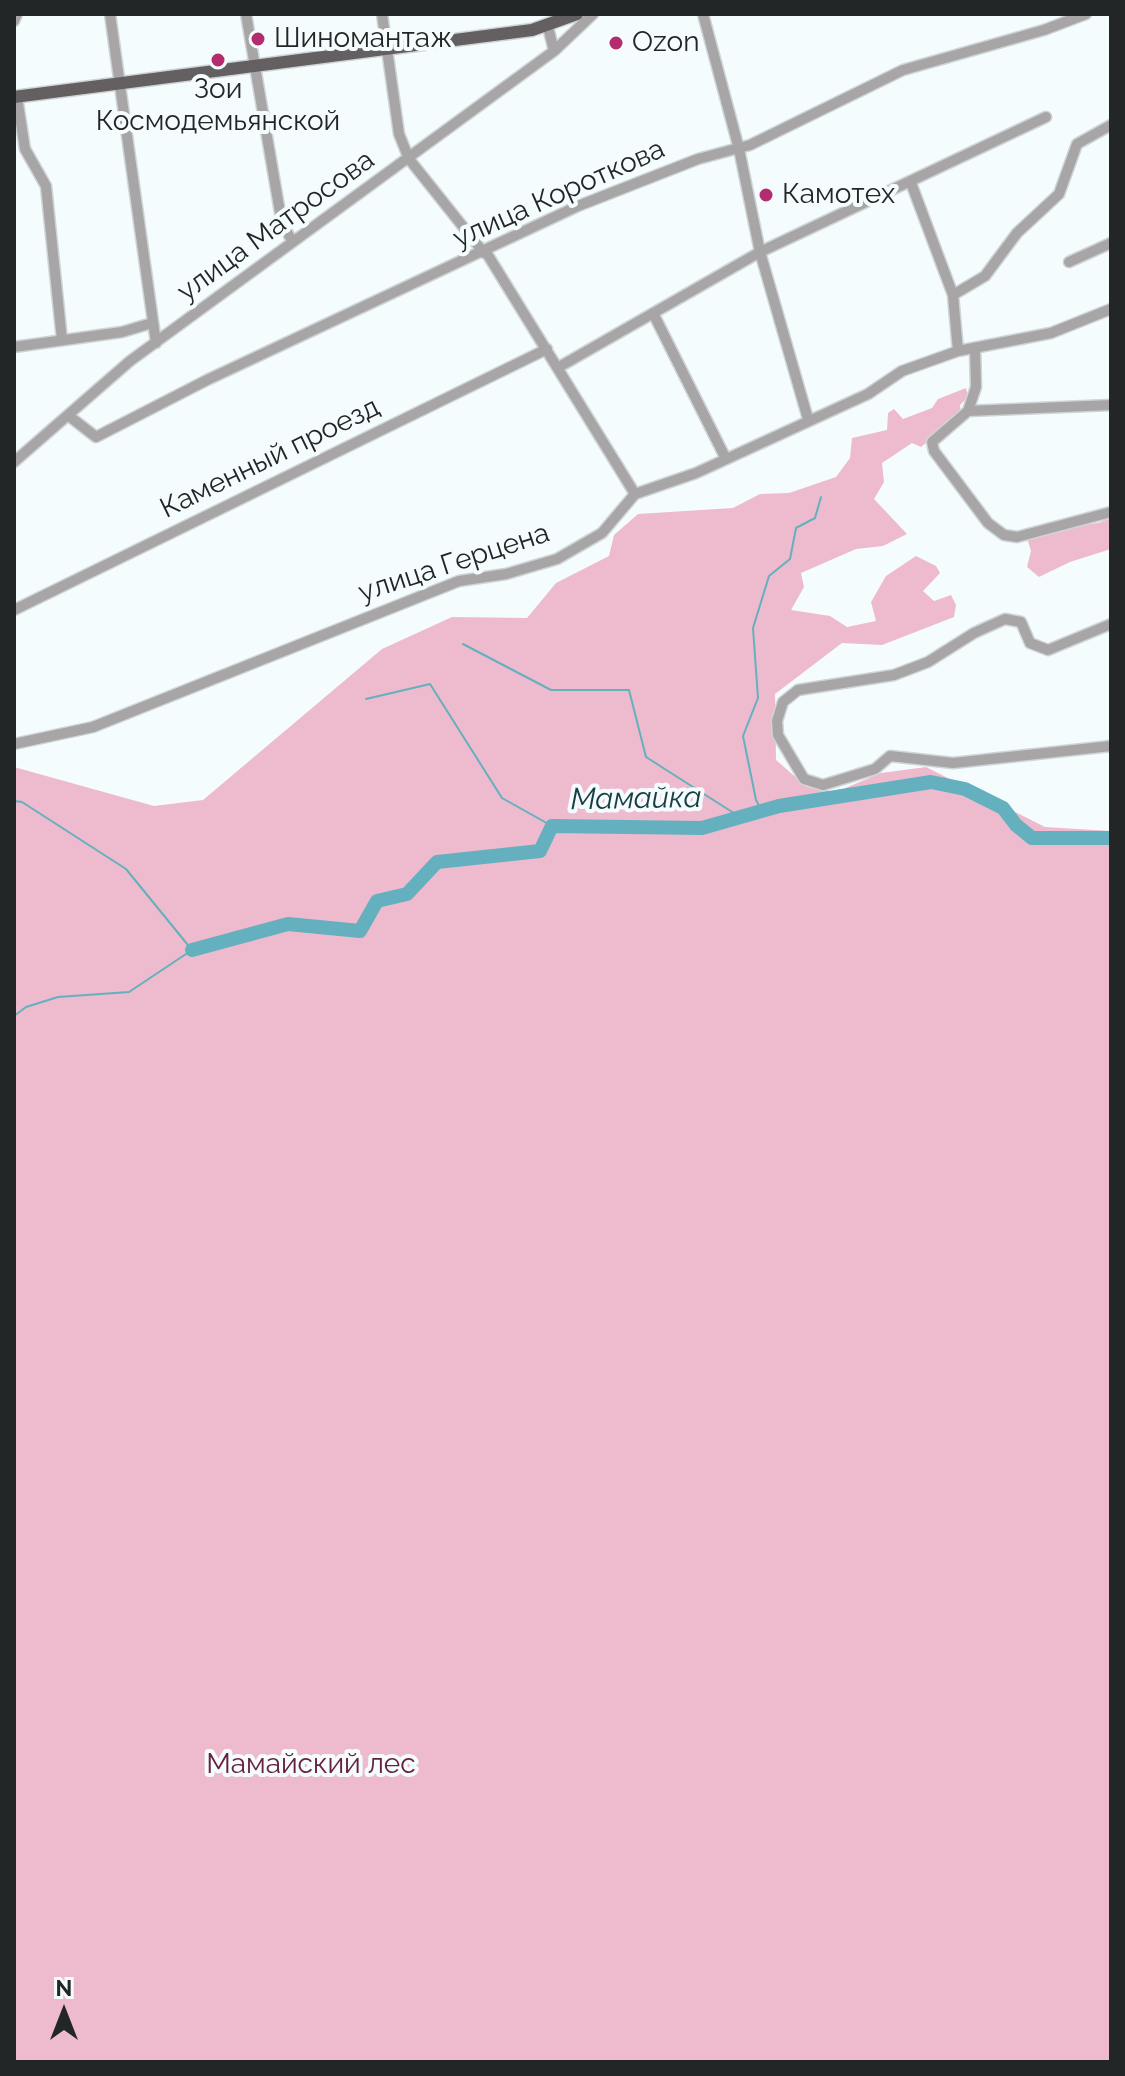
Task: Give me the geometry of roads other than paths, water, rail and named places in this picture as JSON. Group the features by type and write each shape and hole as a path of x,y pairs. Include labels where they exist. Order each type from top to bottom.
{"main road":[{"path":"16,97 548,27 577,14"}],"street":[{"path":"14,21 17,14"},
{"path":"110,14 156,343"},
{"path":"246,14 282,224 293,242"},
{"path":"382,14 399,134 409,159 485,252 635,494"},
{"name":"улица Матросова","path":"14,462 156,343 554,51 593,14"},
{"path":"703,14 739,149 760,252 808,419"},
{"name":"улица Короткова","path":"69,416 96,437 207,380 578,206 698,159 739,149 903,70 1044,30 1086,14"},
{"path":"548,27 554,51"},
{"path":"16,97 25,149 46,186 62,340"},
{"path":"559,367 760,252 1046,117"},
{"path":"953,295 985,276 1017,233 1059,194 1077,144 1111,125"},
{"path":"911,183 953,295 958,351"},
{"path":"1069,262 1111,243"},
{"name":"улица Герцена","path":"14,744 93,727 459,581 506,574 557,559 602,533 635,494 726,459 868,394 902,371 958,351 1051,333 1111,309"},
{"path":"653,313 726,459"},
{"path":"14,347 122,332 152,323"},
{"path":"975,348 976,387 968,411 932,442 934,451 988,523 1004,535 1017,537 1111,512"},
{"name":"Каменный проезд","path":"14,610 547,349"},
{"path":"968,411 1111,405"},
{"path":"1111,624 1048,650 1030,643 1021,622 1005,619 974,633 928,662 894,675 798,690 778,710 778,735 804,779 823,785 875,769 890,756 953,763 1111,746"}],"waterway":[{"path":"762,811 756,800 743,736 758,698 753,628 769,576 790,559 796,528 815,518 821,497"},
{"path":"463,644 551,690 629,690 646,757 740,817"},
{"path":"366,699 430,684 502,798 552,826"},
{"name":"Мамайка","path":"192,950 288,924 360,931 377,901 407,894 437,862 540,851 552,826 702,828 779,806 931,782 965,789 1003,808 1016,825 1032,838 1111,838"},
{"name":"Мамайка","path":"14,801 22,802 126,869 192,950 129,992 58,997 26,1007 14,1016"}],"place":[{"name":"Шиномантаж","path":"258,39"},
{"name":"Ozon","path":"616,43"},
{"name":"Зои Космодемьянской","path":"218,60"},
{"name":"Камотех","path":"766,195"}],"park label":[{"name":"Мамайский лес","path":"311,1765"}]}
